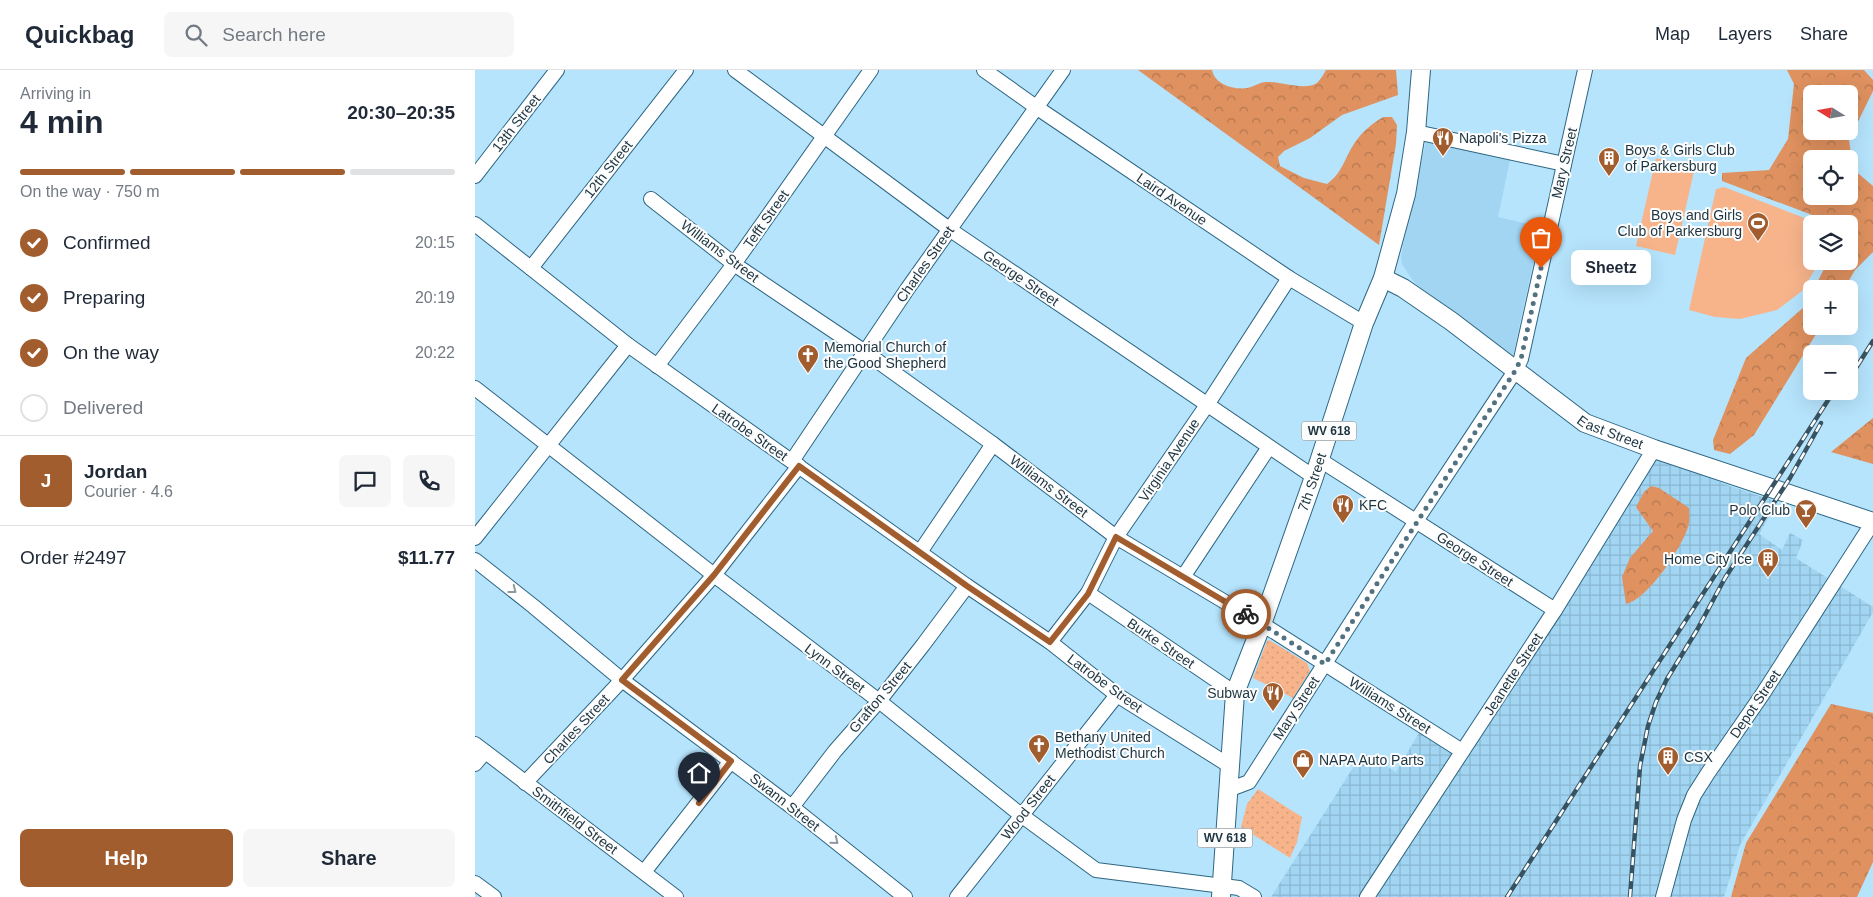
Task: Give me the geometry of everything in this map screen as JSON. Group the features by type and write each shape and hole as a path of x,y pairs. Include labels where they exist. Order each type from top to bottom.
{"main road":[{"name":"7th Street","path":"1221,891 1235,693 1262,624 1314,477 1364,323 1383,278 1406,194 1416,132 1421,70"},
{"name":"East Street","path":"1383,278 1403,288 1451,321 1585,423 1654,449 1873,522"}],"street":[{"name":"13th Street","path":"475,176 557,70"},
{"name":"12th Street","path":"531,268 686,70"},
{"name":"George Street","path":"735,70 824,138 949,229 1314,477"},
{"name":"Tefft Street","path":"657,366 734,264 871,70"},
{"name":"Laird Avenue","path":"984,70 1289,278 1364,323"},
{"name":"Charles Street","path":"525,783 622,680 714,575 795,463 865,352 949,229 1063,70"},
{"name":"Mary Street","path":"1228,790 1249,782 1521,359 1585,70"},
{"path":"1416,132 1564,164"},
{"name":"Williams Street","path":"651,199 734,264 865,352 993,444 1116,537 1262,624 1462,751"},
{"name":"Latrobe Street","path":"475,224 657,366 967,586 1050,642 1117,695 1230,766"},
{"name":"Virginia Avenue","path":"1050,642 1088,594 1116,537 1207,405 1289,278"},
{"path":"475,538 628,345"},
{"name":"Lynn Street","path":"475,388 879,701 1021,815 1096,870 1221,891 1239,888 1254,897"},
{"path":"920,552 993,444"},
{"path":"1183,577 1269,447"},
{"name":"Jeanette Street","path":"1367,897 1555,610 1654,449"},
{"name":"George Street","path":"1319,460 1555,610"},
{"name":"Depot Street","path":"1663,897 1684,820 1694,796 1762,695 1873,522"},
{"name":"Swann Street","path":"475,560 622,680 792,807 905,897"},
{"name":"Grafton Street","path":"792,807 835,751 879,701 967,586"},
{"name":"Burke Street","path":"1088,594 1235,693"},
{"name":"Wood Street","path":"957,897 1117,695"},
{"path":"475,764 480,748"},
{"name":"Smithfield Street","path":"480,748 676,897"},
{"path":"644,872 731,761"},
{"path":"475,883 494,897"}],"shaded area":[{"path":"1426,141 1510,160 1498,217 1541,227 1513,355 1509,356 1417,285 1402,264 1403,245"},
{"path":"1656,158 1695,167 1675,255 1636,246"},
{"name":"Boys and Girls Club of Parkersburg","path":"1724,187 1803,217 1803,270 1815,270 1809,280 1803,280 1802,291 1777,310 1740,319 1715,317 1689,310 1716,189"},
{"path":"1654,449 1724,484 1778,502 1759,534 1782,550 1790,533 1803,540 1796,558 1873,607 1873,612 1740,845 1724,897 1271,897 1363,752 1396,772 1423,726 1462,751"},
{"path":"1269,640 1307,663 1310,671 1293,698 1253,678"},
{"path":"1258,789 1302,817 1297,842 1290,858 1241,827 1247,804"}],"green space":[{"path":"1138,70 1212,70 1221,83 1231,87 1242,88 1266,82 1299,86 1312,85 1318,82 1326,70 1396,70 1398,95 1342,115 1310,138 1284,151 1278,157 1280,166 1304,178 1327,184 1337,175 1361,134 1383,117 1392,117 1397,125 1396,144 1379,245"},
{"path":"1787,70 1864,70 1873,80 1873,91 1858,122 1858,85 1803,85 1803,140 1849,140 1850,150 1803,150 1803,205 1858,205 1858,173 1873,186 1873,252 1858,267 1858,215 1812,215 1722,181 1722,173 1769,170 1788,139 1794,84"},
{"path":"1824,270 1855,270 1849,280 1818,280"},
{"path":"1803,308 1803,335 1815,335 1809,345 1803,345 1803,355 1754,435 1730,454 1714,450 1713,440 1746,358"},
{"path":"1873,418 1873,464 1831,452"},
{"path":"1651,486 1659,488 1689,508 1689,525 1678,548 1663,572 1644,593 1626,604 1622,577 1630,558 1653,531 1636,507 1644,492"},
{"path":"1831,704 1873,713 1873,862 1857,897 1731,897 1746,843"}],"railway":[{"path":"1858,365 1873,341"},
{"path":"1507,897 1828,400"},
{"path":"1630,897 1640,766 1648,726 1656,702 1667,679 1697,630 1725,578 1790,478 1821,423"}],"way so far":[{"path":"1246,614 1325,664 1515,371 1521,359 1541,268"}],"place":[{"name":"Napoli's Pizza","path":"1443,157"},
{"name":"Boys & Girls Club of Parkersburg","path":"1609,177"},
{"name":"Boys and Girls Club of Parkersburg","path":"1758,242"},
{"name":"Sheetz","path":"1541,268"},
{"name":"Memorial Church of the Good Shepherd","path":"808,374"},
{"name":"KFC","path":"1343,524"},
{"name":"Polo Club","path":"1806,529"},
{"name":"Home City Ice","path":"1768,578"},
{"name":"Subway","path":"1273,712"},
{"name":"Bethany United Methodist Church","path":"1039,764"},
{"name":"CSX","path":"1668,776"},
{"name":"NAPA Auto Parts","path":"1303,779"}],"route":[{"path":"699,803 731,761 622,680 714,575 799,466 967,586 1050,642 1088,594 1116,537 1246,614"}]}
